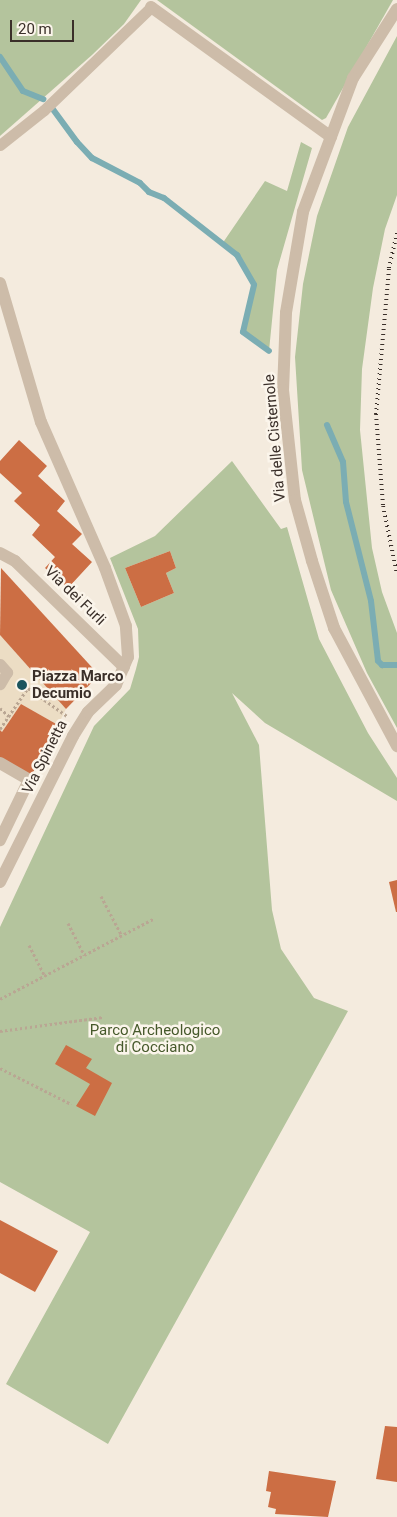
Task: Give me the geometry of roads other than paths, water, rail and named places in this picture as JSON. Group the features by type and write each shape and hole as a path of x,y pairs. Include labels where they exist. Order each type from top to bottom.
{"street":[{"path":"151,7 331,138"},
{"name":"Via delle Cisternole","path":"397,9 354,78 303,212 286,313 283,390 296,500 312,561 334,628 397,746"},
{"name":"Via Spinetta","path":"0,283 41,422 105,568 126,626 128,657 116,685 80,725 0,882"},
{"name":"Via dei Furli","path":"0,553 16,561 124,667"},
{"path":"0,763 29,780 0,840"}],"lane":[{"path":"0,145 44,110 151,7"},
{"path":"0,664 7,672 0,684"}],"waterway":[{"path":"0,57 23,91 43,99"},
{"path":"52,108 77,142 92,158 140,183 149,192 164,198 237,255 254,285 243,332 269,351"},
{"path":"327,425 343,462 346,502 371,601 378,661 382,665 397,665"}],"railway":[{"path":"397,233 389,269 376,414 383,506 397,574"}],"place":[{"name":"Piazza Marco Decumio","path":"22,685"}],"park label":[{"name":"Parco Archeologico di Cocciano","path":"155,1038"}]}
